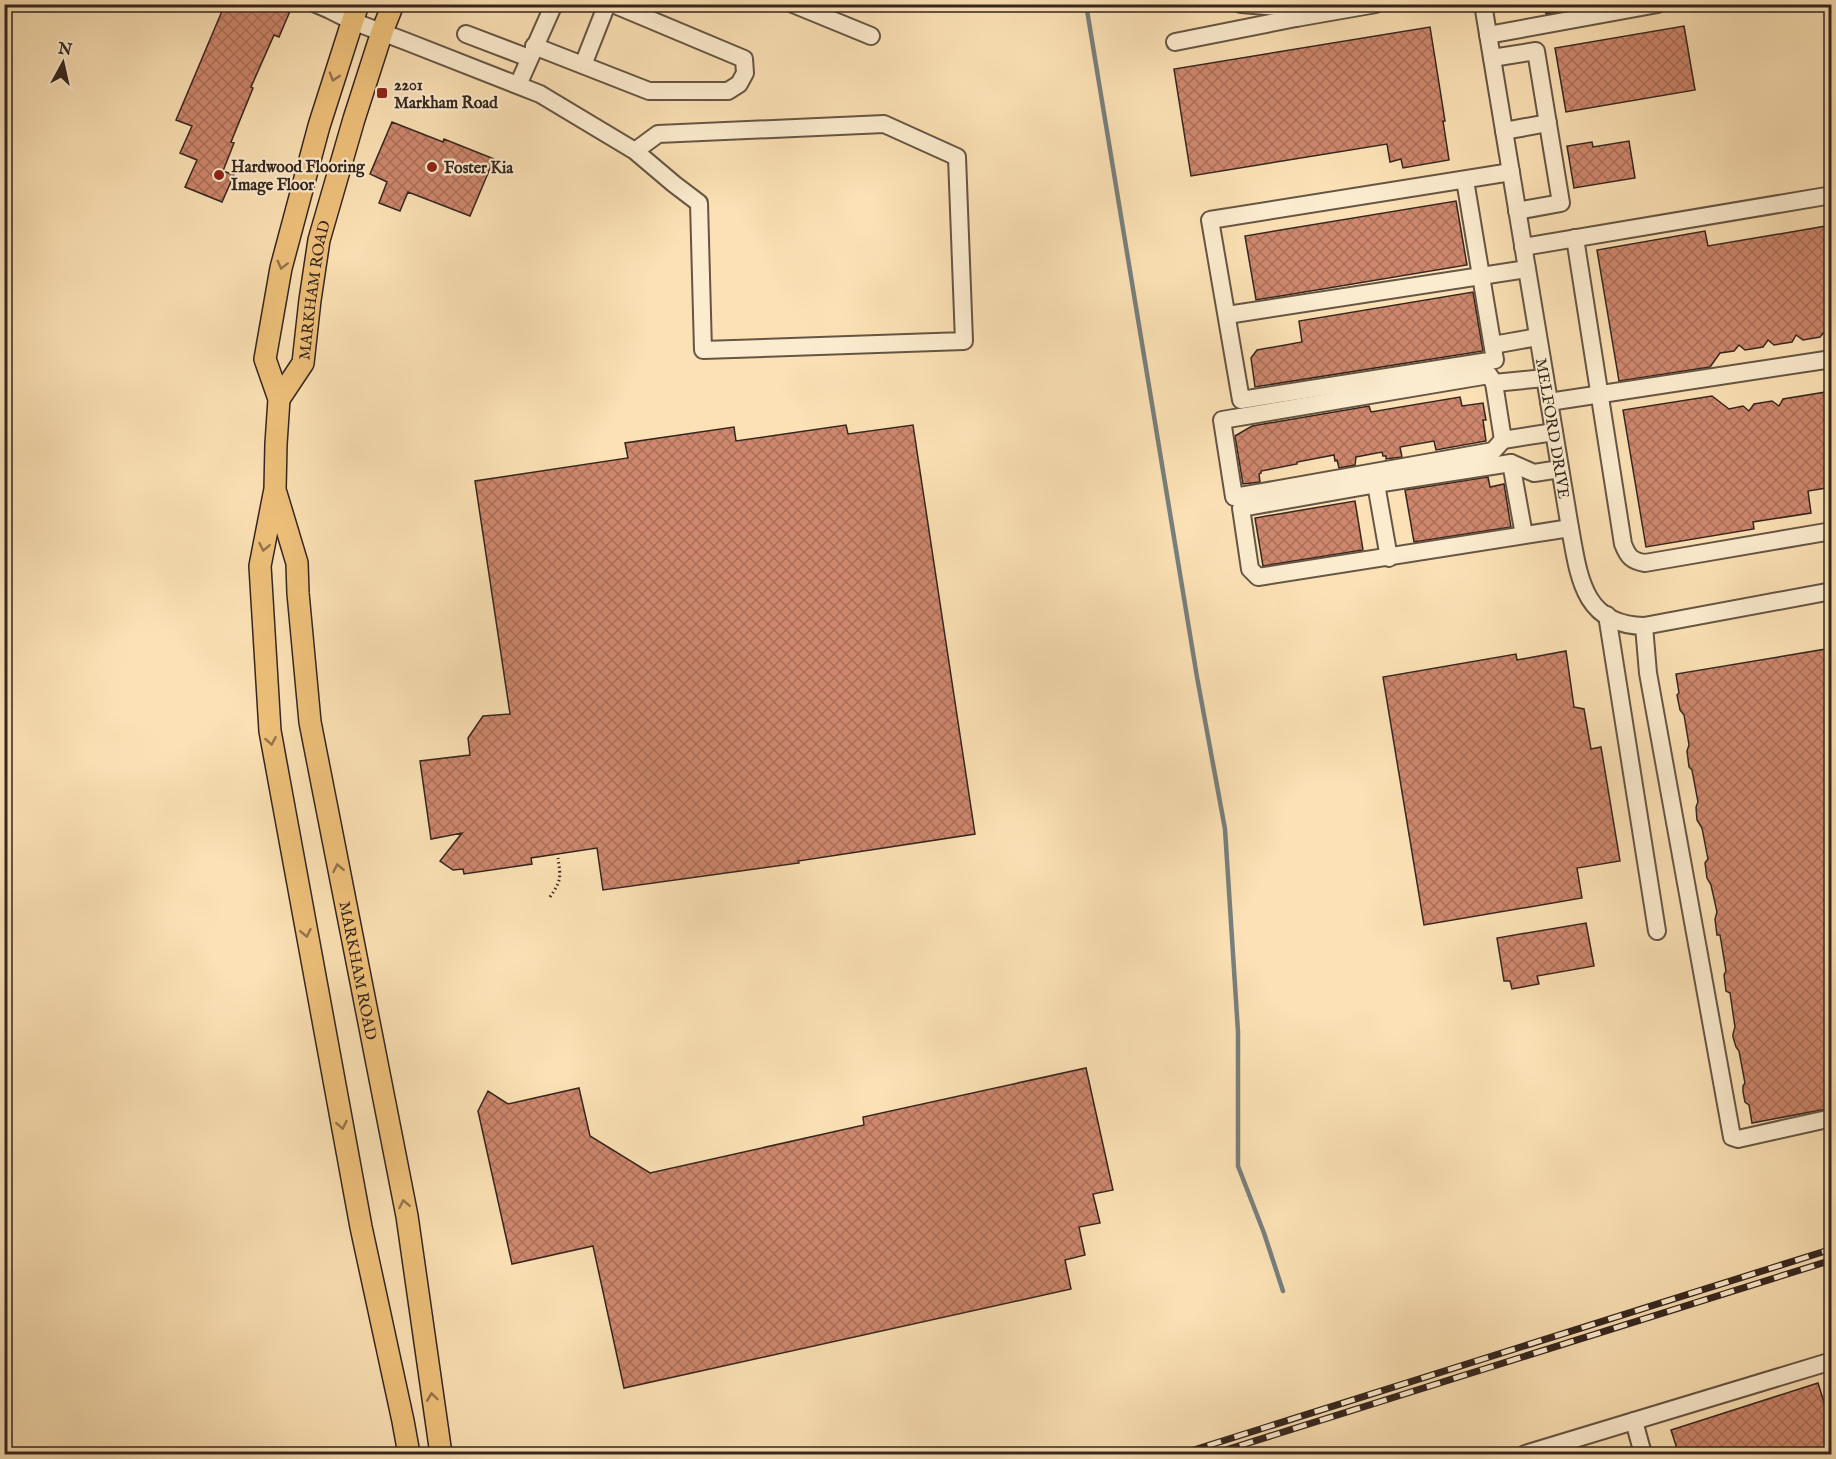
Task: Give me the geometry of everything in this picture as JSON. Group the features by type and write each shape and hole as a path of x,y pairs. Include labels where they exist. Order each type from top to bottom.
{"main road":[{"name":"MARKHAM ROAD","path":"279,399 303,363 319,240 350,130 393,4"},
{"name":"MARKHAM ROAD","path":"355,13 319,126 281,268 265,359 279,399 275,489 260,567 270,731 361,1227 404,1421 409,1455"},
{"name":"MARKHAM ROAD","path":"275,489 297,563 310,722 406,1216 441,1455"}],"street":[{"path":"316,4 330,10 355,13 382,32 540,94 635,151 699,203 703,350 964,340 957,157 884,124 658,134 635,151"},
{"path":"518,85 554,4"},
{"path":"583,65 607,4"},
{"path":"466,34 583,65 649,91 728,91 739,84 745,73 744,59 613,4"},
{"path":"793,4 871,36"},
{"path":"1241,4 1279,7 1296,18"},
{"path":"1175,42 1376,4"},
{"name":"MELFORD DRIVE","path":"1483,4 1570,528 1579,577 1588,598 1594,606 1616,621 1627,626 1644,626 1832,591"},
{"path":"1488,35 1658,4"},
{"path":"1517,211 1561,203 1532,28"},
{"path":"1492,58 1536,51"},
{"path":"1504,131 1548,123"},
{"path":"1465,180 1495,360 1241,400 1210,220 1510,172"},
{"path":"1523,247 1832,195"},
{"path":"1575,238 1623,544 1628,556 1635,562 1645,563 1832,531"},
{"path":"1227,315 1527,268"},
{"path":"1492,345 1538,338"},
{"path":"1549,402 1832,359"},
{"path":"1503,440 1494,383 1490,375 1222,420 1234,497 1493,451 1503,440 1554,432"},
{"path":"1494,383 1545,378"},
{"path":"1511,464 1524,535"},
{"path":"1560,469 1534,473 1511,464 1376,484 1241,508 1250,569 1257,577 1570,528"},
{"path":"1376,484 1389,558"},
{"path":"1607,615 1657,931"},
{"path":"1644,626 1648,673 1732,1137 1738,1139 1832,1118"},
{"path":"1525,1455 1832,1360"},
{"path":"1634,1421 1643,1455"}],"path":[{"path":"550,897 560,883 558,858"}],"building":[{"path":"225,4 293,4 279,37 274,35 251,87 253,88 231,142 234,143 223,171 234,175 222,202 185,187 197,160 180,153 192,126 176,120"},
{"path":"1545,4 1593,4 1593,5 1546,14"},
{"path":"1684,26 1695,90 1566,112 1555,48"},
{"path":"1430,27 1449,160 1403,168 1401,159 1390,162 1387,144 1191,176 1174,69"},
{"name":"Foster Kia","path":"392,122 494,159 470,216 408,192 400,211 379,203 387,182 370,174"},
{"path":"1629,141 1635,178 1574,188 1567,146 1592,142 1593,147"},
{"path":"1456,201 1467,265 1256,300 1245,236"},
{"path":"1832,225 1832,335 1825,331 1820,337 1803,340 1796,335 1792,342 1774,345 1768,340 1763,347 1745,350 1739,345 1734,351 1720,353 1710,367 1619,381 1597,250 1705,231 1708,246"},
{"path":"1473,292 1483,351 1255,387 1251,358 1257,350 1302,342 1299,321"},
{"path":"1832,391 1832,487 1808,491 1811,513 1753,522 1754,529 1646,547 1623,410 1712,396 1729,409 1743,406 1749,411 1754,404 1772,401 1779,406 1783,399"},
{"path":"1460,397 1462,406 1483,403 1486,441 1436,450 1434,441 1400,447 1402,457 1386,459 1382,452 1356,457 1355,465 1339,468 1334,455 1261,471 1260,482 1243,484 1235,436 1252,426 1369,406 1371,412"},
{"path":"846,425 848,434 913,425 975,834 798,861 799,863 603,890 597,848 531,858 532,864 464,874 463,869 453,870 440,861 462,833 431,839 420,761 470,755 468,738 483,716 510,714 475,481 628,458 625,443 734,427 736,441"},
{"path":"1488,477 1490,487 1504,484 1511,527 1414,542 1405,490"},
{"path":"1355,501 1363,550 1263,566 1255,518"},
{"path":"1832,648 1832,663 1825,664 1832,702 1832,1108 1752,1123 1749,1105 1745,1102 1743,1092 1745,1083 1739,1051 1733,1037 1735,1027 1730,993 1726,991 1724,975 1726,971 1715,919 1717,912 1711,885 1707,878 1705,863 1708,859 1702,828 1697,820 1698,802 1692,770 1689,767 1687,751 1689,745 1684,715 1680,710 1677,695 1679,693 1676,674"},
{"path":"1566,651 1574,707 1584,709 1591,749 1601,747 1620,861 1577,868 1582,898 1424,925 1383,677 1516,654 1517,660"},
{"path":"1586,923 1594,966 1537,976 1539,984 1512,989 1510,981 1504,981 1497,938"},
{"path":"1086,1068 1113,1190 1093,1194 1100,1223 1079,1227 1085,1255 1065,1260 1071,1289 624,1388 593,1246 512,1264 478,1111 488,1091 508,1104 579,1088 590,1136 650,1173 864,1125 863,1117"},
{"path":"1818,1383 1827,1412 1832,1414 1832,1455 1679,1455 1671,1430"}],"waterway":[{"path":"1086,4 1197,677 1225,829 1238,1032 1238,1166 1283,1291"}],"railway":[{"path":"1181,1454 1832,1249"},
{"path":"1213,1454 1832,1260"}],"place":[{"name":"2201 Markham Road","path":"382,93"},
{"name":"Foster Kia","path":"432,167"},
{"name":"Hardwood Flooring Image Floor","path":"219,175"}]}
